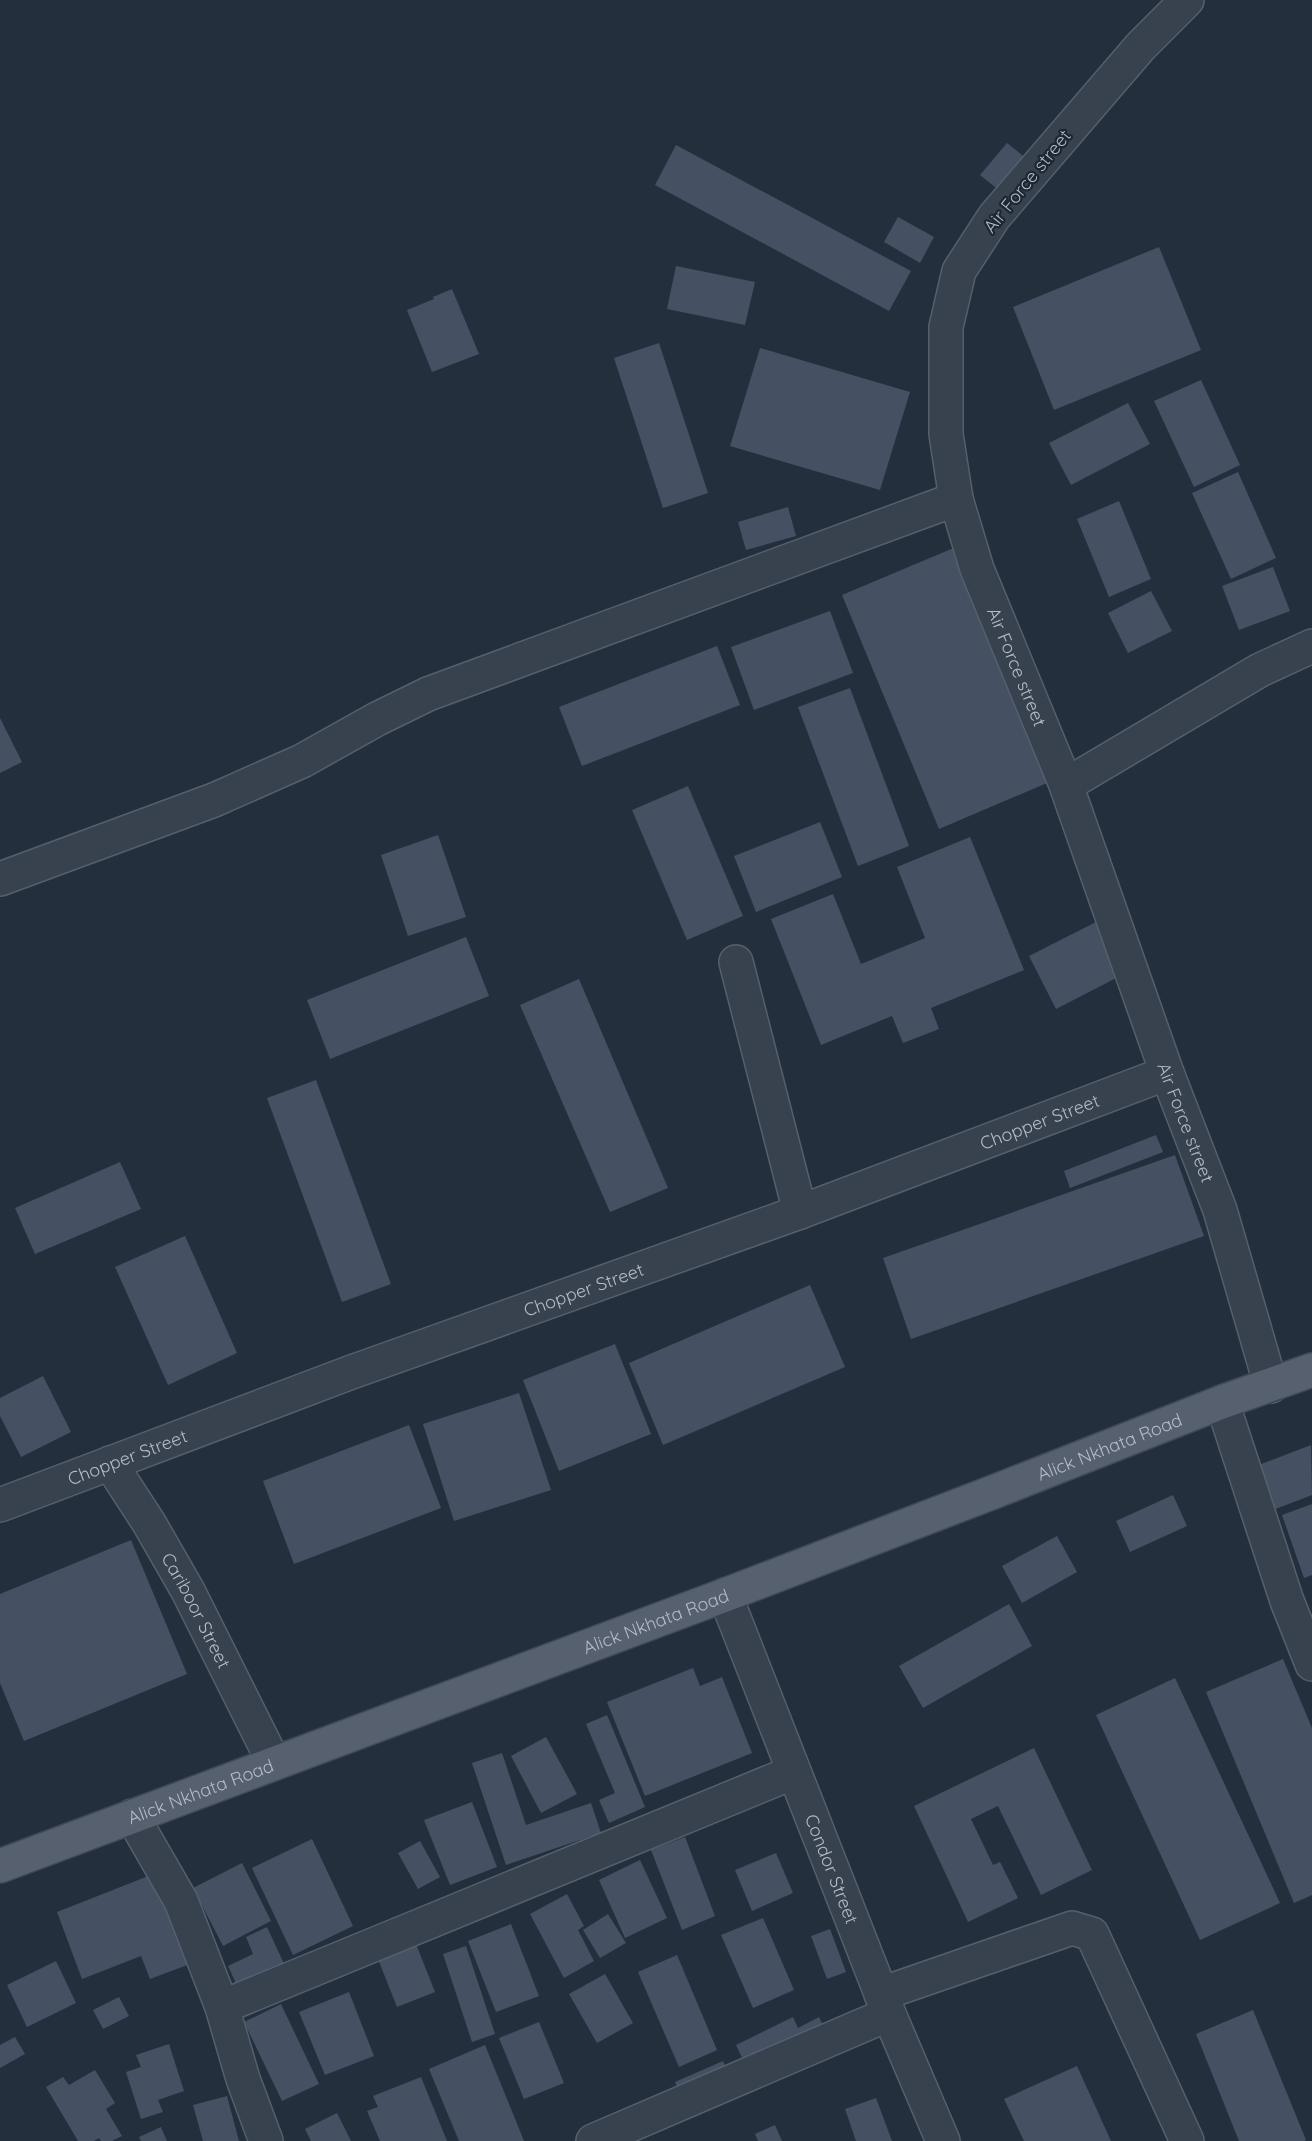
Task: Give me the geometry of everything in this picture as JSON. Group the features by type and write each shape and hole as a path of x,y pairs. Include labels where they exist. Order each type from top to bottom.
{"main road":[{"name":"Alick Nkhata Road","path":"0,1866 725,1595 1222,1402 1312,1370"}],"street":[{"name":"Air Force street","path":"1187,0 1141,46 994,218 959,271 946,327 946,434 956,499 977,569 1066,785 1167,1073 1220,1210 1271,1386"},
{"path":"0,879 214,800 302,761 377,719 428,694 956,499"},
{"path":"1066,785 1260,670 1312,646"},
{"path":"736,962 800,1212"},
{"name":"Chopper Street","path":"0,1505 349,1373 800,1212 1167,1073"},
{"path":"1222,1402 1300,1595 1312,1664"},
{"name":"Cariboor Street","path":"110,1463 149,1523 188,1591 274,1763"},
{"name":"Condor Street","path":"725,1595 885,2004 943,2141"},
{"path":"222,2007 794,1772"},
{"path":"132,1816 181,1901 222,2007 243,2079 266,2141"},
{"path":"593,2141 885,2004 1072,1928 1092,1934 1187,2141"}],"building":[{"path":"1007,143 1027,159 1000,191 980,175"},
{"path":"676,145 911,271 889,311 655,185"},
{"path":"898,217 934,237 920,263 884,242"},
{"path":"1159,247 1201,350 1054,410 1013,307"},
{"path":"676,266 755,282 745,325 667,309"},
{"path":"452,289 479,354 432,372 407,310"},
{"path":"659,343 708,493 663,508 614,358"},
{"path":"760,348 910,392 880,490 730,446"},
{"path":"1201,380 1240,465 1194,487 1154,401"},
{"path":"1128,403 1150,444 1071,485 1049,443"},
{"path":"1238,472 1276,558 1231,579 1192,493"},
{"path":"1119,501 1151,579 1109,597 1077,519"},
{"path":"788,507 796,536 746,550 738,522"},
{"path":"956,547 1054,780 939,829 842,595"},
{"path":"1273,567 1290,611 1239,630 1222,586"},
{"path":"1151,591 1172,631 1128,653 1108,613"},
{"path":"830,611 853,673 754,710 731,647"},
{"path":"717,646 740,705 582,766 559,707"},
{"path":"850,688 909,846 858,866 798,707"},
{"path":"0,718 22,762 0,773"},
{"path":"688,786 743,916 687,940 632,810"},
{"path":"820,822 842,877 756,912 734,856"},
{"path":"438,835 466,917 408,936 381,855"},
{"path":"970,837 1024,970 931,1008 939,1029 903,1043 892,1016 821,1045 771,919 833,894 861,964 925,938 897,867"},
{"path":"1098,921 1124,974 1056,1009 1029,956"},
{"path":"466,937 489,996 330,1059 307,1000"},
{"path":"579,979 668,1188 610,1212 520,1005"},
{"path":"316,1080 391,1284 342,1302 267,1098"},
{"path":"1156,1135 1163,1152 1070,1188 1064,1171"},
{"path":"1175,1155 1204,1236 911,1339 883,1258"},
{"path":"120,1162 141,1209 35,1254 15,1208"},
{"path":"185,1236 237,1353 168,1385 115,1267"},
{"path":"810,1285 845,1367 663,1445 629,1363"},
{"path":"615,1344 651,1434 559,1471 523,1380"},
{"path":"43,1376 71,1432 21,1457 0,1416 0,1398"},
{"path":"519,1393 551,1490 454,1521 423,1424"},
{"path":"409,1425 441,1508 294,1564 263,1481"},
{"path":"1311,1445 1312,1495 1273,1510 1256,1466"},
{"path":"1173,1495 1187,1526 1130,1552 1116,1521"},
{"path":"1312,1504 1312,1575 1304,1578 1282,1515"},
{"path":"1057,1536 1077,1572 1022,1603 1002,1566"},
{"path":"131,1540 187,1674 24,1741 0,1683 0,1594"},
{"path":"1009,1604 1032,1646 923,1708 899,1666"},
{"path":"1283,1659 1312,1728 1312,1895 1294,1903 1206,1692"},
{"path":"693,1668 700,1686 722,1677 752,1753 645,1796 607,1702"},
{"path":"1175,1678 1280,1903 1200,1940 1096,1715"},
{"path":"607,1715 645,1807 609,1823 599,1800 615,1793 586,1724"},
{"path":"546,1737 577,1794 541,1813 511,1756"},
{"path":"1034,1748 1092,1870 1041,1895 998,1806 971,1819 993,1865 1000,1862 1018,1898 968,1922 914,1806"},
{"path":"502,1753 526,1825 591,1803 601,1833 506,1865 472,1763"},
{"path":"472,1802 497,1867 450,1885 424,1820"},
{"path":"685,1837 715,1916 682,1930 651,1850"},
{"path":"312,1839 353,1926 293,1955 252,1868"},
{"path":"420,1841 440,1877 418,1889 398,1853"},
{"path":"776,1853 793,1893 752,1911 735,1870"},
{"path":"640,1860 667,1918 625,1938 599,1880"},
{"path":"242,1863 271,1921 223,1946 193,1888"},
{"path":"156,1873 190,1964 150,1979 141,1956 82,1979 57,1912"},
{"path":"567,1894 584,1926 578,1930 594,1961 564,1978 530,1914"},
{"path":"608,1914 626,1943 600,1958 583,1930"},
{"path":"763,1918 794,1990 753,2008 721,1935"},
{"path":"511,1924 539,1996 496,2012 468,1941"},
{"path":"267,1927 286,1968 239,1990 228,1966 253,1954 246,1937"},
{"path":"830,1929 846,1972 827,1979 811,1936"},
{"path":"416,1944 435,1992 397,2007 378,1959"},
{"path":"466,1946 495,2034 472,2042 443,1954"},
{"path":"677,1955 717,2050 679,2067 638,1972"},
{"path":"56,1961 76,2003 27,2027 7,1985"},
{"path":"605,1974 633,2023 597,2043 569,1994"},
{"path":"349,1992 374,2056 325,2075 299,2012"},
{"path":"119,1997 129,2016 103,2029 93,2010"},
{"path":"281,2004 319,2084 282,2101 244,2022"},
{"path":"1253,2010 1306,2140 1304,2141 1239,2141 1196,2034"},
{"path":"793,2017 798,2028 819,2017 825,2029 747,2068 736,2045"},
{"path":"539,2022 564,2083 524,2099 499,2038"},
{"path":"15,2037 25,2054 0,2068 0,2045"},
{"path":"169,2044 184,2091 158,2100 163,2112 141,2119 126,2072 141,2067 136,2055"},
{"path":"485,2045 524,2141 459,2141 429,2069"},
{"path":"723,2061 728,2073 680,2095 675,2082"},
{"path":"1077,2066 1111,2141 1024,2141 1004,2099"},
{"path":"95,2070 115,2103 106,2109 122,2136 112,2141 101,2141 99,2138 94,2141 78,2141 46,2087 63,2077 69,2085"},
{"path":"421,2077 447,2141 380,2141 367,2111 378,2107 373,2096"},
{"path":"227,2096 239,2141 203,2141 193,2105"},
{"path":"876,2098 892,2141 856,2141 845,2109"},
{"path":"337,2113 351,2141 311,2141 305,2129"},
{"path":"775,2125 782,2141 758,2141 755,2134"},
{"path":"161,2127 167,2141 141,2141 139,2137"}]}
